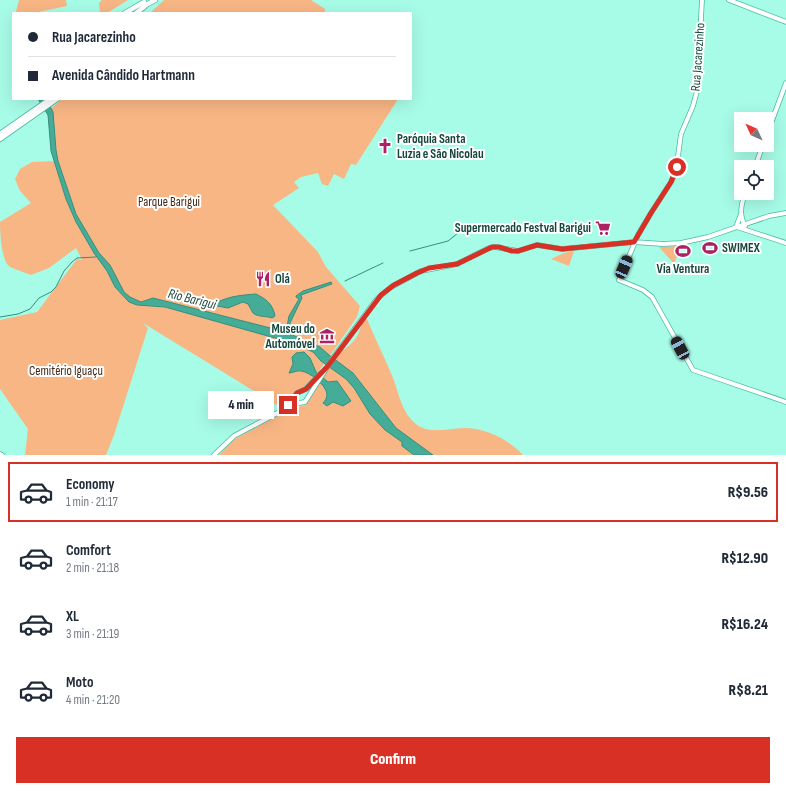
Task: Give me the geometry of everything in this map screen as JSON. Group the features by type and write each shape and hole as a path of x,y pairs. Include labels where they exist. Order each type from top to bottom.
{"main road":[{"path":"127,12 155,0"},
{"name":"Rua Jacarezinho","path":"702,0 697,91 693,106 681,134 676,172 634,242 619,280 639,287 654,301 682,353 693,370 786,402"},
{"path":"729,0 786,22"},
{"path":"137,12 146,3"},
{"path":"774,115 786,83"},
{"path":"0,139 50,101"},
{"path":"0,134 21,119 41,108"},
{"path":"15,129 22,122 21,119"},
{"path":"736,227 741,214 743,200"},
{"path":"283,410 297,393 302,392 315,382 322,374 381,295 394,285 421,271 457,264 492,247 518,251 537,245 562,249 634,242 663,244 681,243 708,237 769,216 786,213"},
{"path":"741,214 748,232"},
{"path":"736,227 786,243"},
{"path":"214,455 232,437 283,410 299,403 303,403 307,399 315,382"},
{"path":"302,392 306,394 307,399"},
{"path":"296,396 296,400 299,403"}],"green space":[{"path":"19,0 66,0 67,6 38,12 16,11"},
{"path":"102,0 128,0 109,12 100,12 99,3"},
{"path":"164,0 311,0 325,9 325,12 151,12"},
{"name":"Parque Barigui","path":"61,100 397,100 356,165 351,164 344,179 334,174 328,186 322,184 318,173 301,177 294,182 299,188 273,205 318,252 326,267 360,306 357,317 322,367 304,387 294,393 280,407 143,323 148,328 114,435 106,455 25,455 28,429 0,389 0,320 37,312 77,259 82,260 76,248 49,268 31,275 10,267 7,264 3,252 0,222 31,203 20,191 15,179 20,169 32,162 57,161 49,110"},
{"path":"681,246 674,264 659,247"},
{"path":"574,251 569,266 551,259 564,253"},
{"path":"367,319 393,378 404,409 411,420 427,429 440,430 467,428 490,433 505,440 523,455 219,455 233,440 292,408 306,405 339,353 357,337 361,327 361,322"}],"shaded area":[{"path":"39,100 47,100 53,112 58,161 76,214 99,253 110,265 124,292 130,297 141,302 153,298 286,332 289,316 299,299 296,296 303,291 331,282 332,284 301,295 302,298 290,323 290,334 320,347 353,373 396,428 433,455 414,455 402,446 402,442 385,430 370,414 354,388 346,379 321,361 313,352 296,344 165,307 137,305 129,302 115,287 107,271 94,253 76,222 66,199 51,151 48,115"},
{"path":"256,294 268,302 273,308 275,316 272,318 259,316 253,313 248,304 243,302 228,308 217,306 217,303 228,298"},
{"path":"304,352 310,358 316,372 328,382 337,381 351,401 343,406 333,402 327,406 323,403 327,397 326,390 317,380 309,374 301,371 289,373 293,364 292,357 296,353"}],"waterway":[{"path":"410,251 448,241 469,224"},
{"path":"0,317 18,314 30,309 39,298 51,292 56,287 64,271 77,258 96,257"},
{"path":"345,281 383,263"}],"place":[{"name":"Paróquia Santa Luzia e São Nicolau","path":"385,146"},
{"name":"Supermercado Festval Barigui","path":"603,228"},
{"name":"SWIMEX","path":"710,248"},
{"name":"Via Ventura","path":"683,251"},
{"name":"Olá","path":"263,279"},
{"name":"Museu do Automóvel","path":"327,336"}],"route":[{"path":"288,405 297,393 306,389 327,367 377,299 394,285 421,271 429,268 457,264 492,247 518,251 534,245 562,249 634,242 671,182 677,167"}],"water label":[{"name":"Rio Barigui","path":"192,299"}],"park label":[{"name":"Cemitério Iguaçu","path":"66,371"}]}
